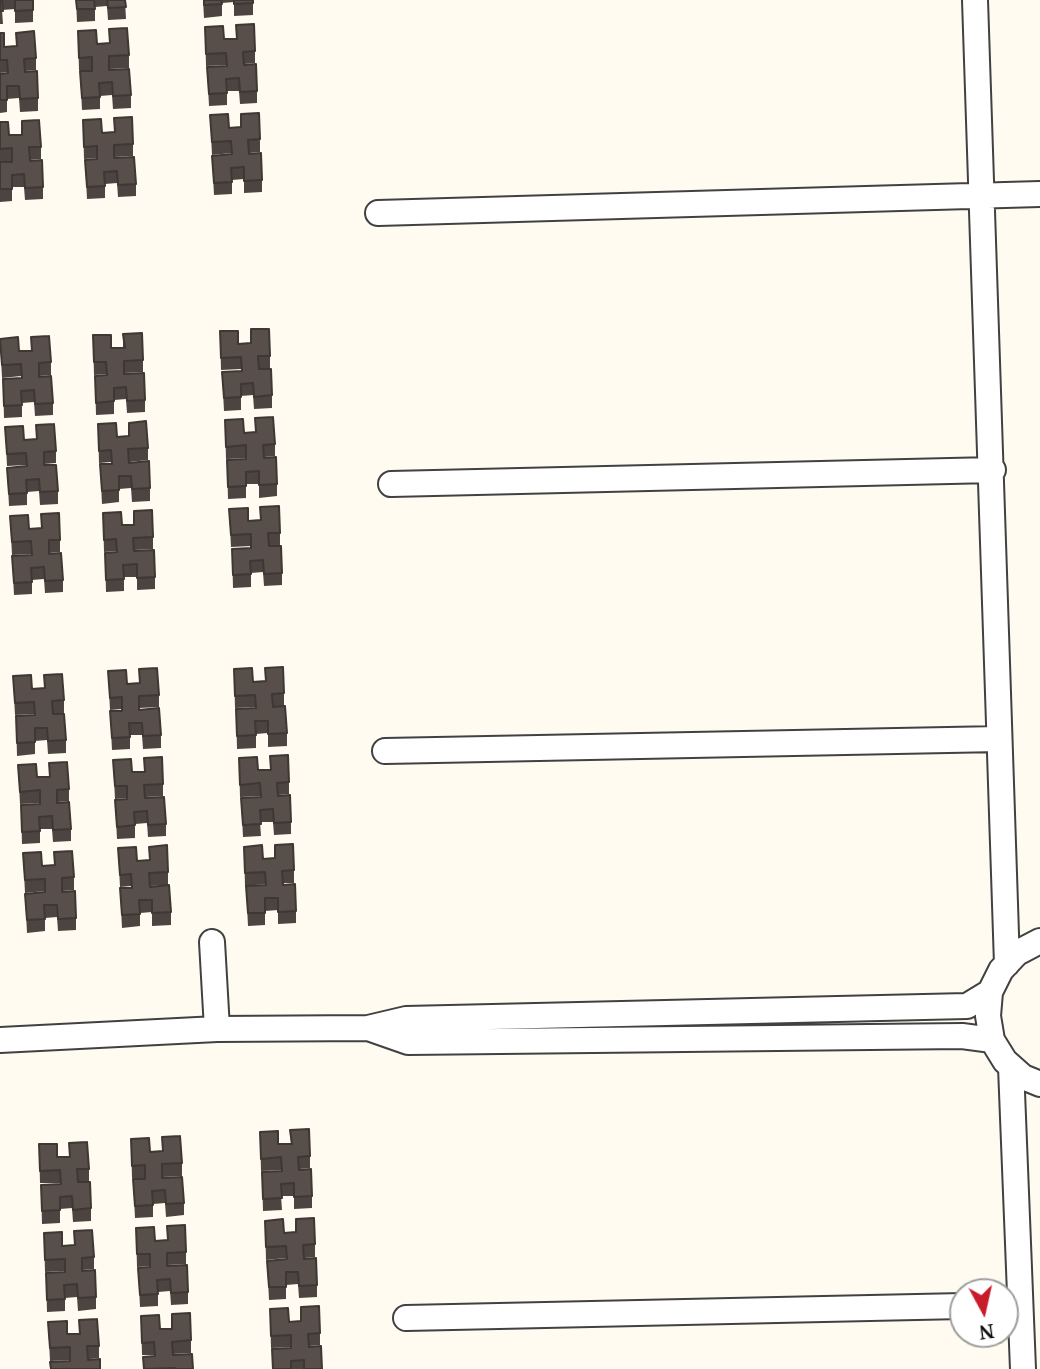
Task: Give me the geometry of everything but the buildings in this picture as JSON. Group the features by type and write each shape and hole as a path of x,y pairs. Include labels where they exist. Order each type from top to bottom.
{"street":[{"path":"975,0 993,470 1007,964"},
{"path":"377,213 1040,194"},
{"path":"391,484 993,470"},
{"path":"385,751 999,739"},
{"path":"1040,941 1017,953 1007,964 990,992 988,1016 992,1040 1011,1067 1023,1077 1040,1084"},
{"path":"212,942 217,1029"},
{"path":"0,1040 217,1029 368,1028 406,1019 967,1006 990,992"},
{"path":"368,1028 408,1042 948,1036 992,1040"},
{"path":"1011,1067 1013,1278"},
{"path":"406,1318 949,1306"},
{"path":"1019,1343 1023,1369"}]}
